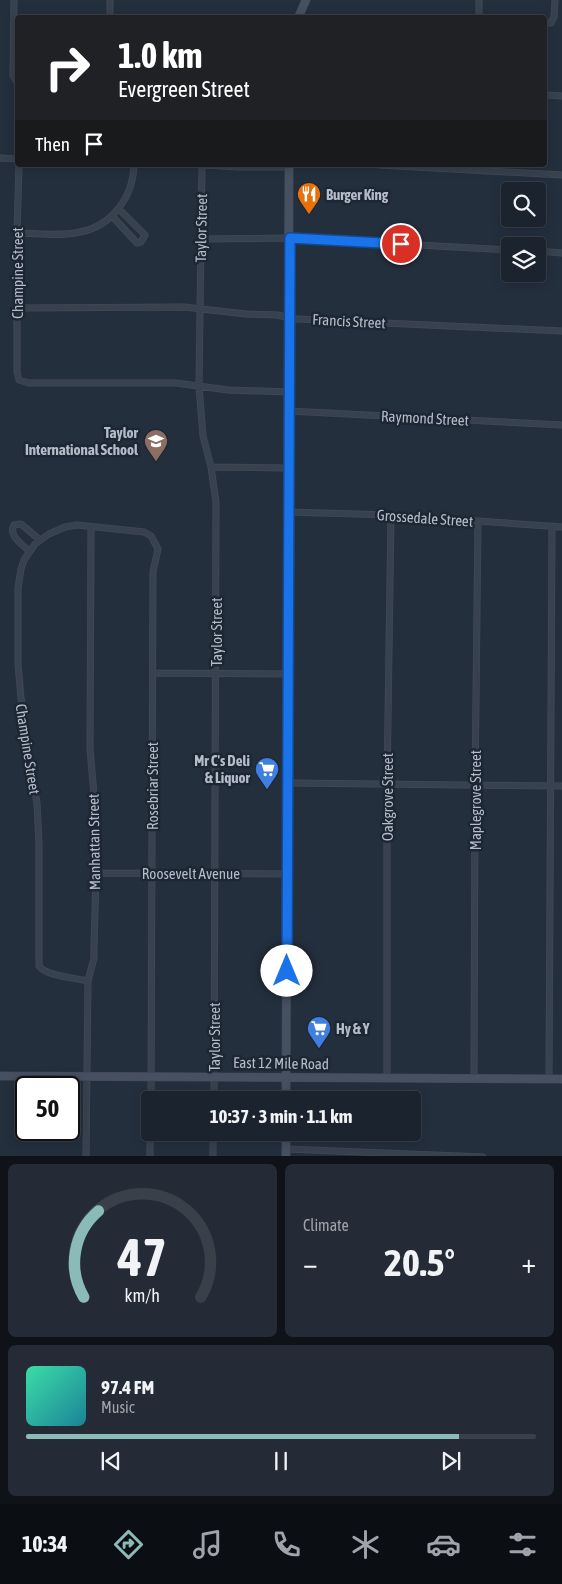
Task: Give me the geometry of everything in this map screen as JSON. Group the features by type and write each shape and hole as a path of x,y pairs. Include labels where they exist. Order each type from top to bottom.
{"main road":[{"path":"299,15 306,0"},
{"path":"286,1091 290,167"},
{"name":"East 12 Mile Road","path":"0,1076 562,1079"}],"street":[{"path":"14,0 13,75 15,79"},
{"path":"110,0 110,15"},
{"path":"479,0 479,15"},
{"path":"547,23 552,22 558,4"},
{"path":"547,95 562,96"},
{"path":"0,158 15,158"},
{"name":"Champine Street","path":"19,167 17,372 19,380 30,383 176,383 199,386"},
{"path":"17,233 78,233 94,228 119,209 128,195 134,167"},
{"name":"Taylor Street","path":"203,167 200,239 199,386 203,436 211,468 216,502 214,1091"},
{"path":"416,167 562,175"},
{"path":"112,216 137,243 141,242 145,235 119,209"},
{"path":"200,239 290,238 501,250"},
{"path":"546,251 562,252"},
{"name":"Francis Street","path":"17,308 200,308 222,312 288,317 562,331"},
{"path":"199,386 228,390 288,392"},
{"name":"Raymond Street","path":"288,411 562,425"},
{"path":"211,468 288,468"},
{"name":"Grossedale Street","path":"288,512 391,516 562,527"},
{"name":"Oakgrove Street","path":"387,1078 387,784 391,516"},
{"name":"Maplegrove Street","path":"474,1078 474,786 478,522"},
{"path":"29,551 12,534 14,525 24,526 40,540"},
{"path":"549,1079 552,526"},
{"name":"Champine Street","path":"88,981 45,971 39,966 39,843 37,803 23,725 18,664 18,588 21,569 29,551 40,540 65,527 91,528"},
{"name":"Rosebriar Street","path":"91,528 144,532 151,536 158,552 153,572 151,1091"},
{"name":"Manhattan Street","path":"86,1156 88,981 94,958 96,873 94,832 96,817 90,748 91,528"},
{"path":"153,673 288,674"},
{"path":"288,783 562,786"},
{"name":"Roosevelt Avenue","path":"96,873 287,874"},
{"path":"150,1141 150,1156"},
{"path":"213,1141 213,1156"},
{"path":"286,1153 483,1156"}],"place":[{"name":"Burger King","path":"309,215"},
{"name":"Taylor International School","path":"156,462"},
{"name":"Mr C's Deli & Liquor","path":"267,790"},
{"name":"Hy & Y","path":"319,1049"}],"route":[{"path":"287,971 288,317 290,238 401,244"}]}
